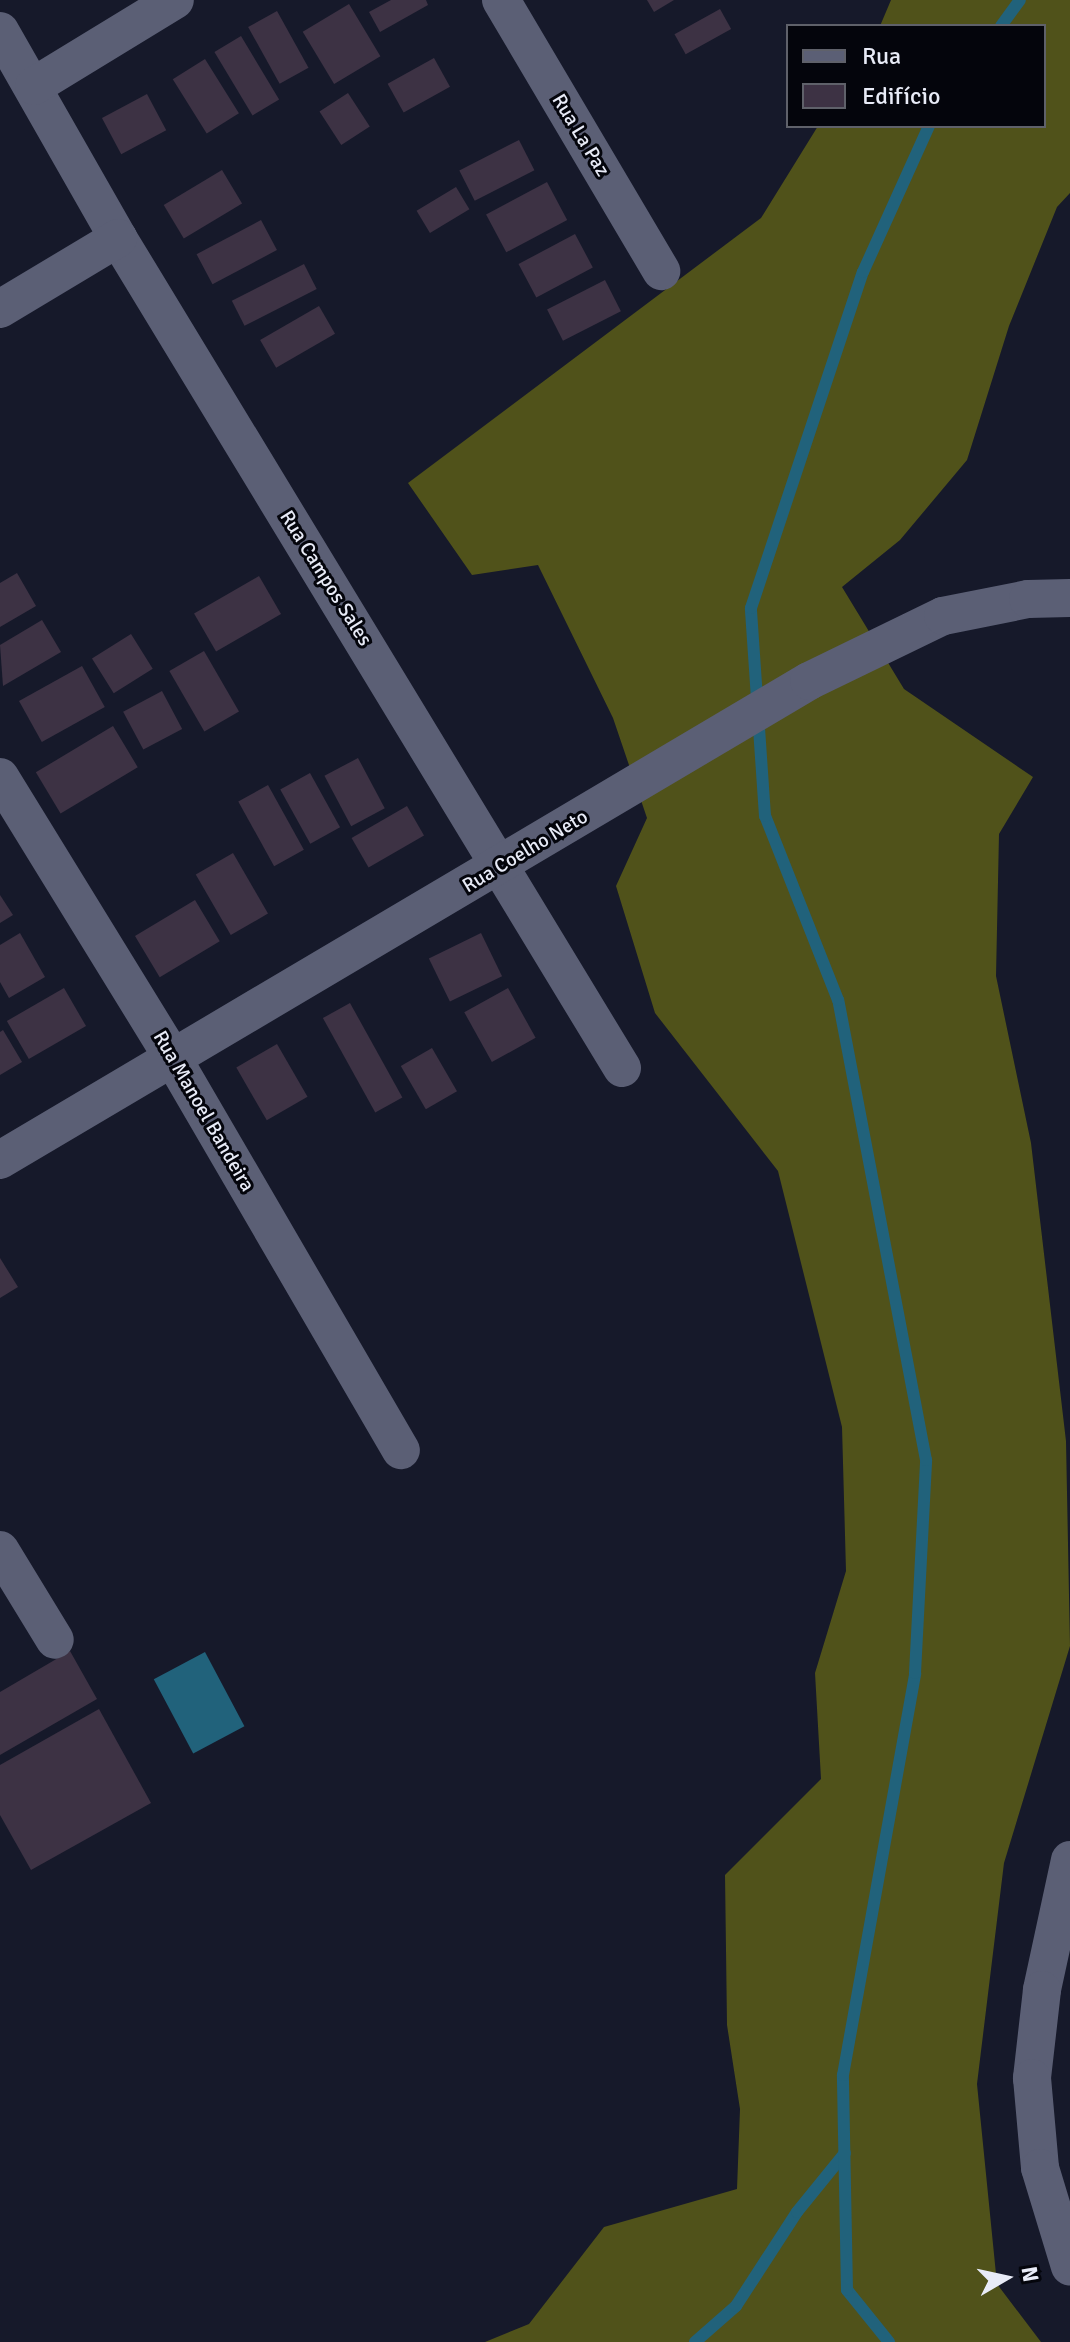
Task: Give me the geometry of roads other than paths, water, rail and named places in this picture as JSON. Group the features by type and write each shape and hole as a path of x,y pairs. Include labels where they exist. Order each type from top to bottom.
{"street":[{"path":"34,86 175,0"},
{"name":"Rua La Paz","path":"501,0 661,271"},
{"name":"Rua Campos Sales","path":"0,31 118,238 503,865 622,1068"},
{"path":"0,309 118,238"},
{"name":"Rua Coelho Neto","path":"0,1160 503,865 711,735 809,681 943,616 1028,599 1070,598"},
{"name":"Rua Manoel Bandeira","path":"0,777 172,1057 401,1450"},
{"path":"0,1550 55,1640"},
{"path":"1068,1877 1042,1990 1032,2078 1040,2168 1062,2224 1070,2267"}],"water":[{"path":"205,1652 244,1726 193,1753 154,1679"}],"waterway":[{"path":"1002,24 1020,0"},
{"path":"889,2342 847,2290 843,2075 915,1673 926,1460 838,1000 765,816 751,608 863,272 928,128"},
{"path":"695,2342 736,2306 797,2212 845,2153"}]}
